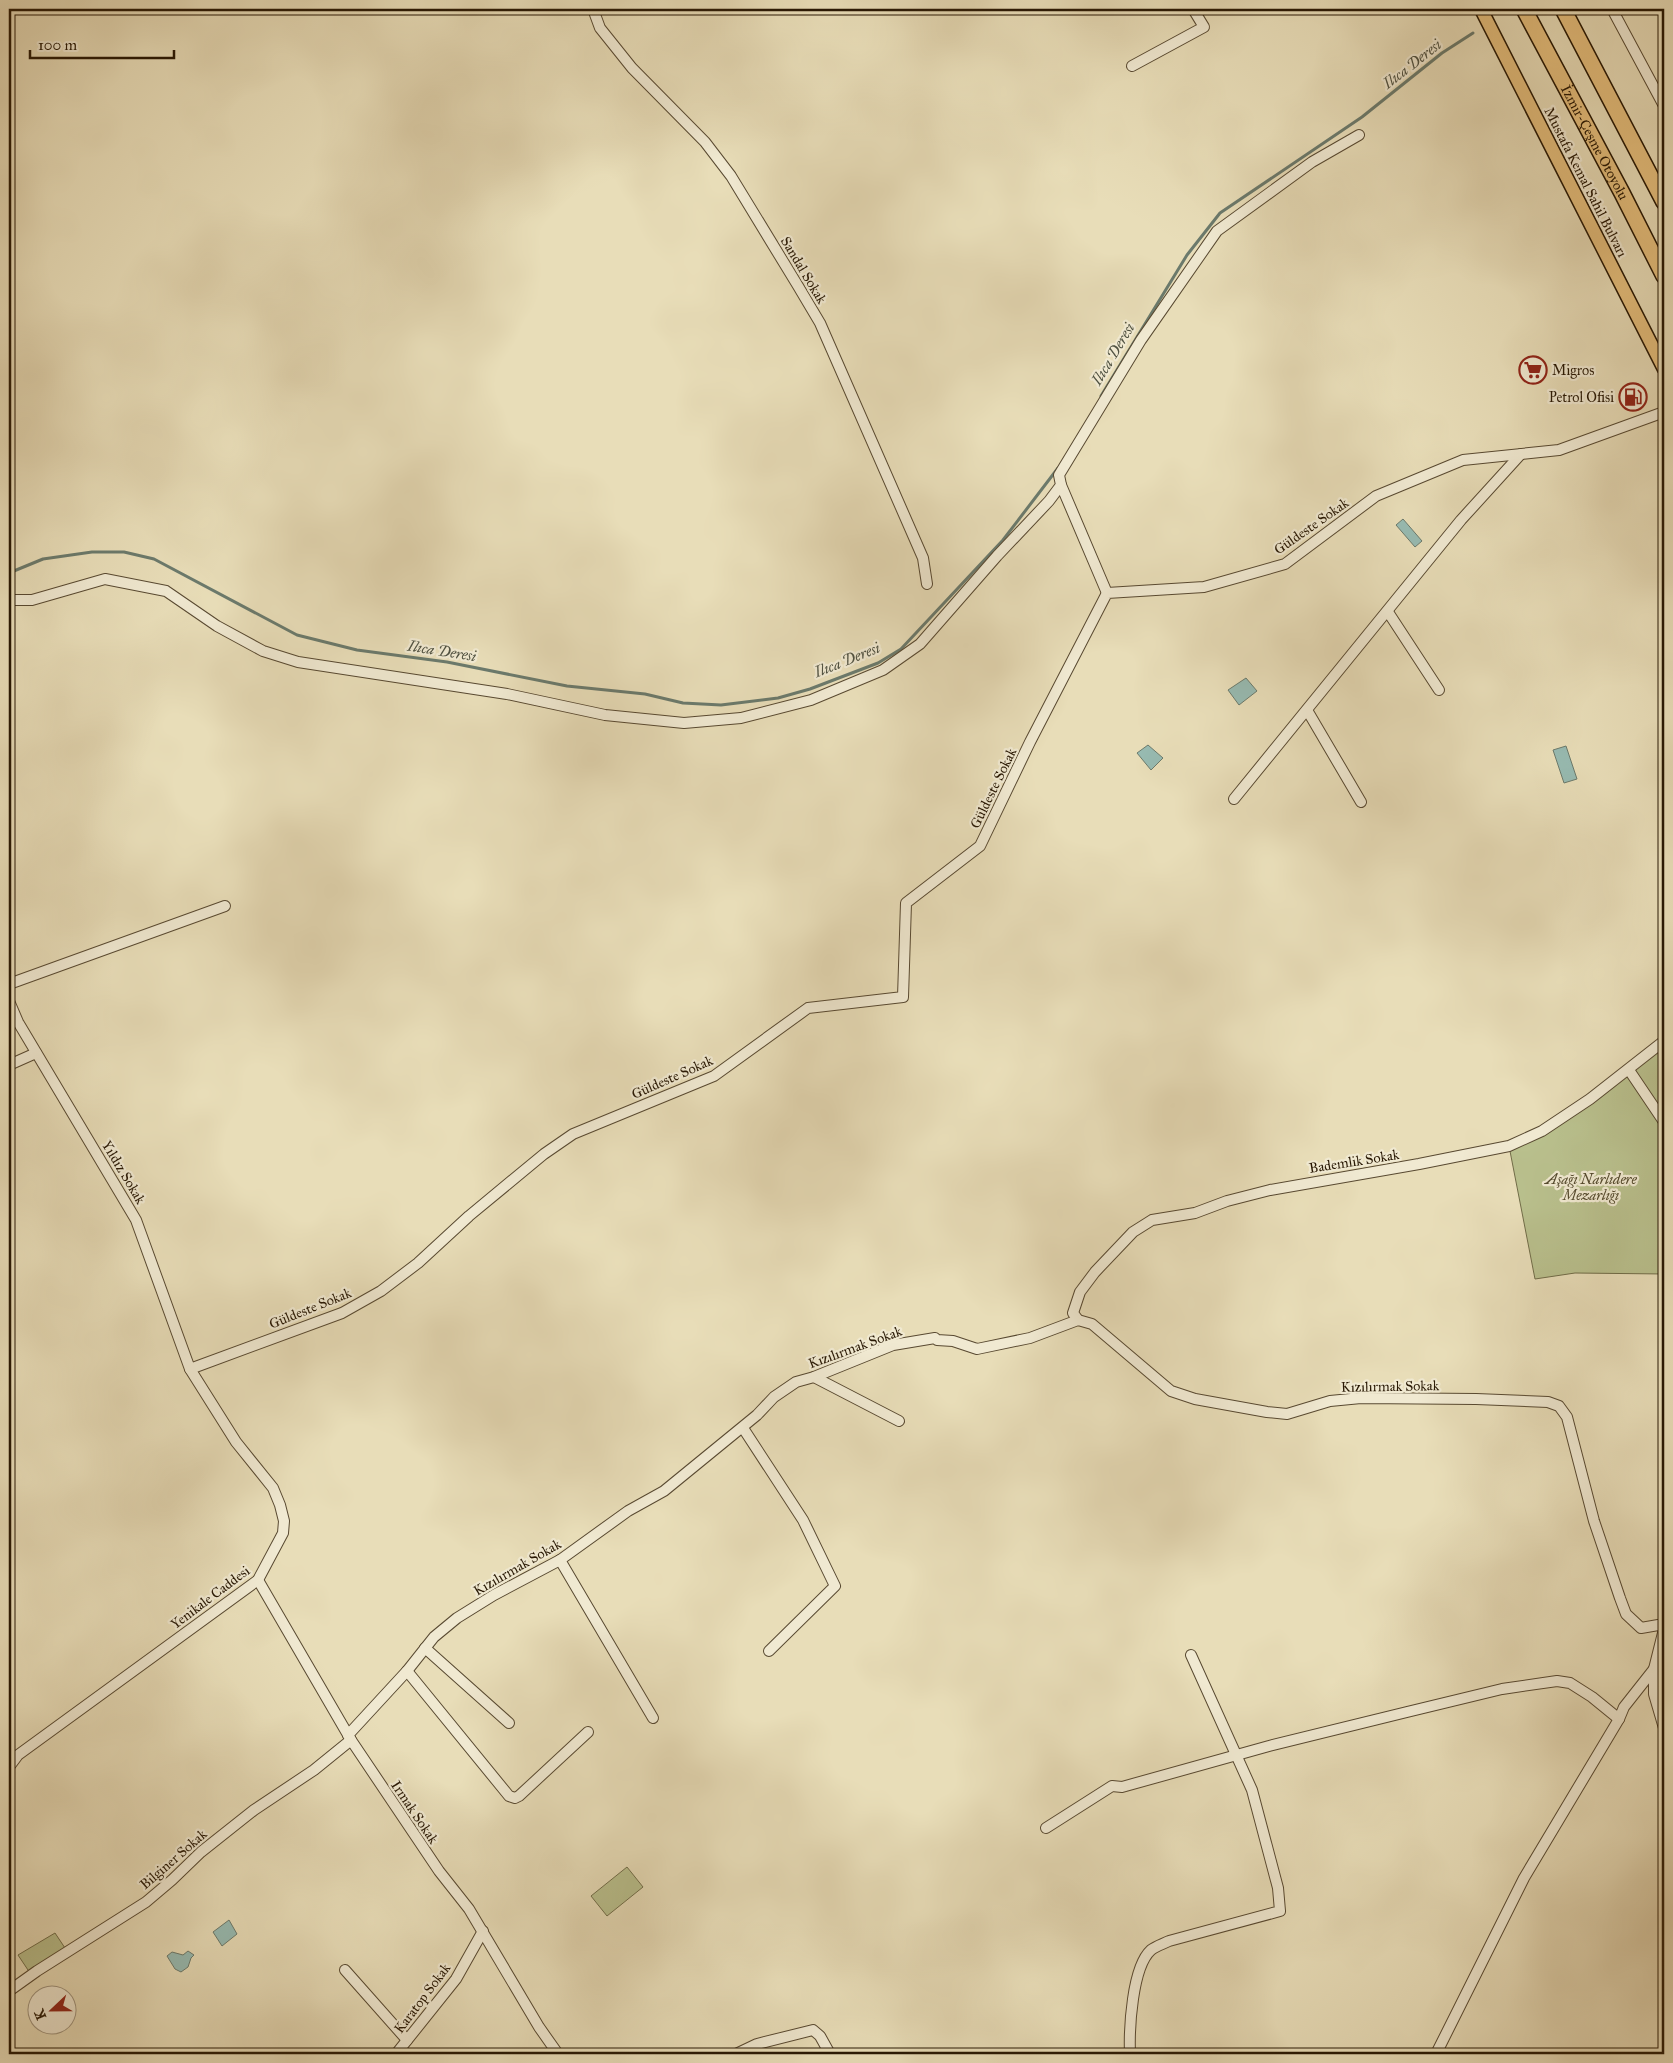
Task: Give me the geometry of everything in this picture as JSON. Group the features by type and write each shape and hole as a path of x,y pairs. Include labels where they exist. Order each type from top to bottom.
{"highway":[{"name":"İzmir-Çeşme Otoyolu","path":"1524,9 1664,276"},
{"path":"1562,9 1664,202"}],"main road":[{"name":"Mustafa Kemal Sahil Bulvarı","path":"1481,9 1664,369"}],"street":[{"name":"Sandal Sokak","path":"593,9 600,28 632,68 705,142 731,176 820,323 923,558 926,584"},
{"path":"1132,66 1204,27 1194,9"},
{"path":"1612,9 1664,106"},
{"path":"1107,593 1061,485 1059,475 1141,340 1217,231 1312,162 1359,135"},
{"name":"Güldeste Sokak","path":"190,1369 342,1313 381,1291 418,1263 470,1216 544,1154 573,1134 714,1076 808,1008 903,997 906,903 980,846 1030,742 1107,593 1204,588 1285,564 1376,496 1463,460 1559,450 1664,412"},
{"path":"1234,799 1462,520 1521,454"},
{"path":"9,600 32,600 105,580 166,591 217,626 263,651 298,662 507,694 606,716 684,723 741,718 811,700 883,670 920,644 997,556 1049,501 1061,485"},
{"path":"1388,612 1440,690"},
{"path":"1307,710 1361,802"},
{"path":"9,984 225,906"},
{"name":"Yıldız Sokak","path":"9,1001 18,1022 136,1220 190,1369"},
{"name":"Bademlik Sokak","path":"1078,1320 1073,1313 1080,1292 1095,1272 1134,1232 1152,1220 1196,1213 1227,1201 1270,1190 1509,1146 1542,1131 1590,1100 1664,1040"},
{"path":"9,1065 36,1053"},
{"path":"1629,1070 1664,1122"},
{"name":"Kızılırmak Sokak","path":"349,1738 434,1637 457,1618 494,1595 560,1560 628,1512 664,1491 743,1428 774,1398 796,1382 814,1377 893,1345 935,1338 937,1340 954,1341 978,1349 1030,1338 1078,1320 1092,1324 1171,1392 1195,1399 1267,1412 1287,1414 1330,1401 1361,1398 1476,1399 1548,1402 1559,1406 1567,1417 1594,1521 1626,1614 1641,1628 1664,1624"},
{"name":"Yenikale Caddesi","path":"9,1767 18,1755 258,1580 283,1533 284,1521 273,1488 236,1442 190,1369"},
{"path":"814,1377 899,1421"},
{"path":"743,1428 803,1520 835,1586 769,1652"},
{"path":"560,1560 652,1718"},
{"name":"Irmak Sokak","path":"258,1580 349,1738 439,1871 469,1909 539,2027 558,2054"},
{"path":"1664,1629 1654,1670 1654,1694 1664,1728"},
{"path":"425,1648 509,1723"},
{"path":"1130,2054 1132,2000 1144,1959 1152,1949 1169,1941 1280,1911 1278,1888 1252,1790 1191,1655"},
{"path":"1436,2054 1524,1878 1619,1719 1624,1707 1654,1670"},
{"path":"407,1671 509,1796 514,1798 519,1796 588,1732"},
{"path":"1046,1828 1112,1786 1122,1787 1269,1746 1502,1690 1557,1681 1570,1683 1592,1697 1619,1719"},
{"name":"Bilginer Sokak","path":"9,1991 37,1970 146,1902 201,1852 254,1810 314,1770 349,1738"},
{"name":"Karatop Sokak","path":"396,2054 456,1979 483,1931"},
{"path":"346,1970 407,2040"},
{"path":"736,2054 757,2044 813,2030 820,2036 830,2054"}],"green space":[{"name":"Aşağı Narlıdere Mezarlığı","path":"1664,1041 1664,1274 1575,1273 1535,1279 1509,1146 1542,1131"},
{"path":"627,1867 643,1887 607,1916 591,1896"},
{"path":"55,1933 67,1951 30,1973 18,1955"}],"water":[{"path":"1403,519 1422,541 1415,547 1396,525"},
{"path":"1246,678 1257,691 1239,705 1228,690"},
{"path":"1148,745 1163,758 1151,770 1137,753"},
{"path":"1566,746 1577,779 1564,783 1553,750"},
{"path":"229,1920 237,1934 222,1946 213,1932"},
{"path":"188,1951 194,1955 188,1967 181,1972 175,1969 167,1956 172,1952 183,1955"}],"waterway":[{"name":"Ilıca Deresi","path":"1101,396 1187,255 1220,213 1362,117 1442,53 1473,33"},
{"name":"Ilıca Deresi","path":"9,573 43,559 92,552 124,552 154,559 297,635 357,650 447,662 567,686 645,694 683,703 721,705 778,698 810,689 878,663 901,649 1003,540 1058,468"}],"place":[{"name":"Migros","path":"1533,370"},
{"name":"Petrol Ofisi","path":"1633,397"}]}
